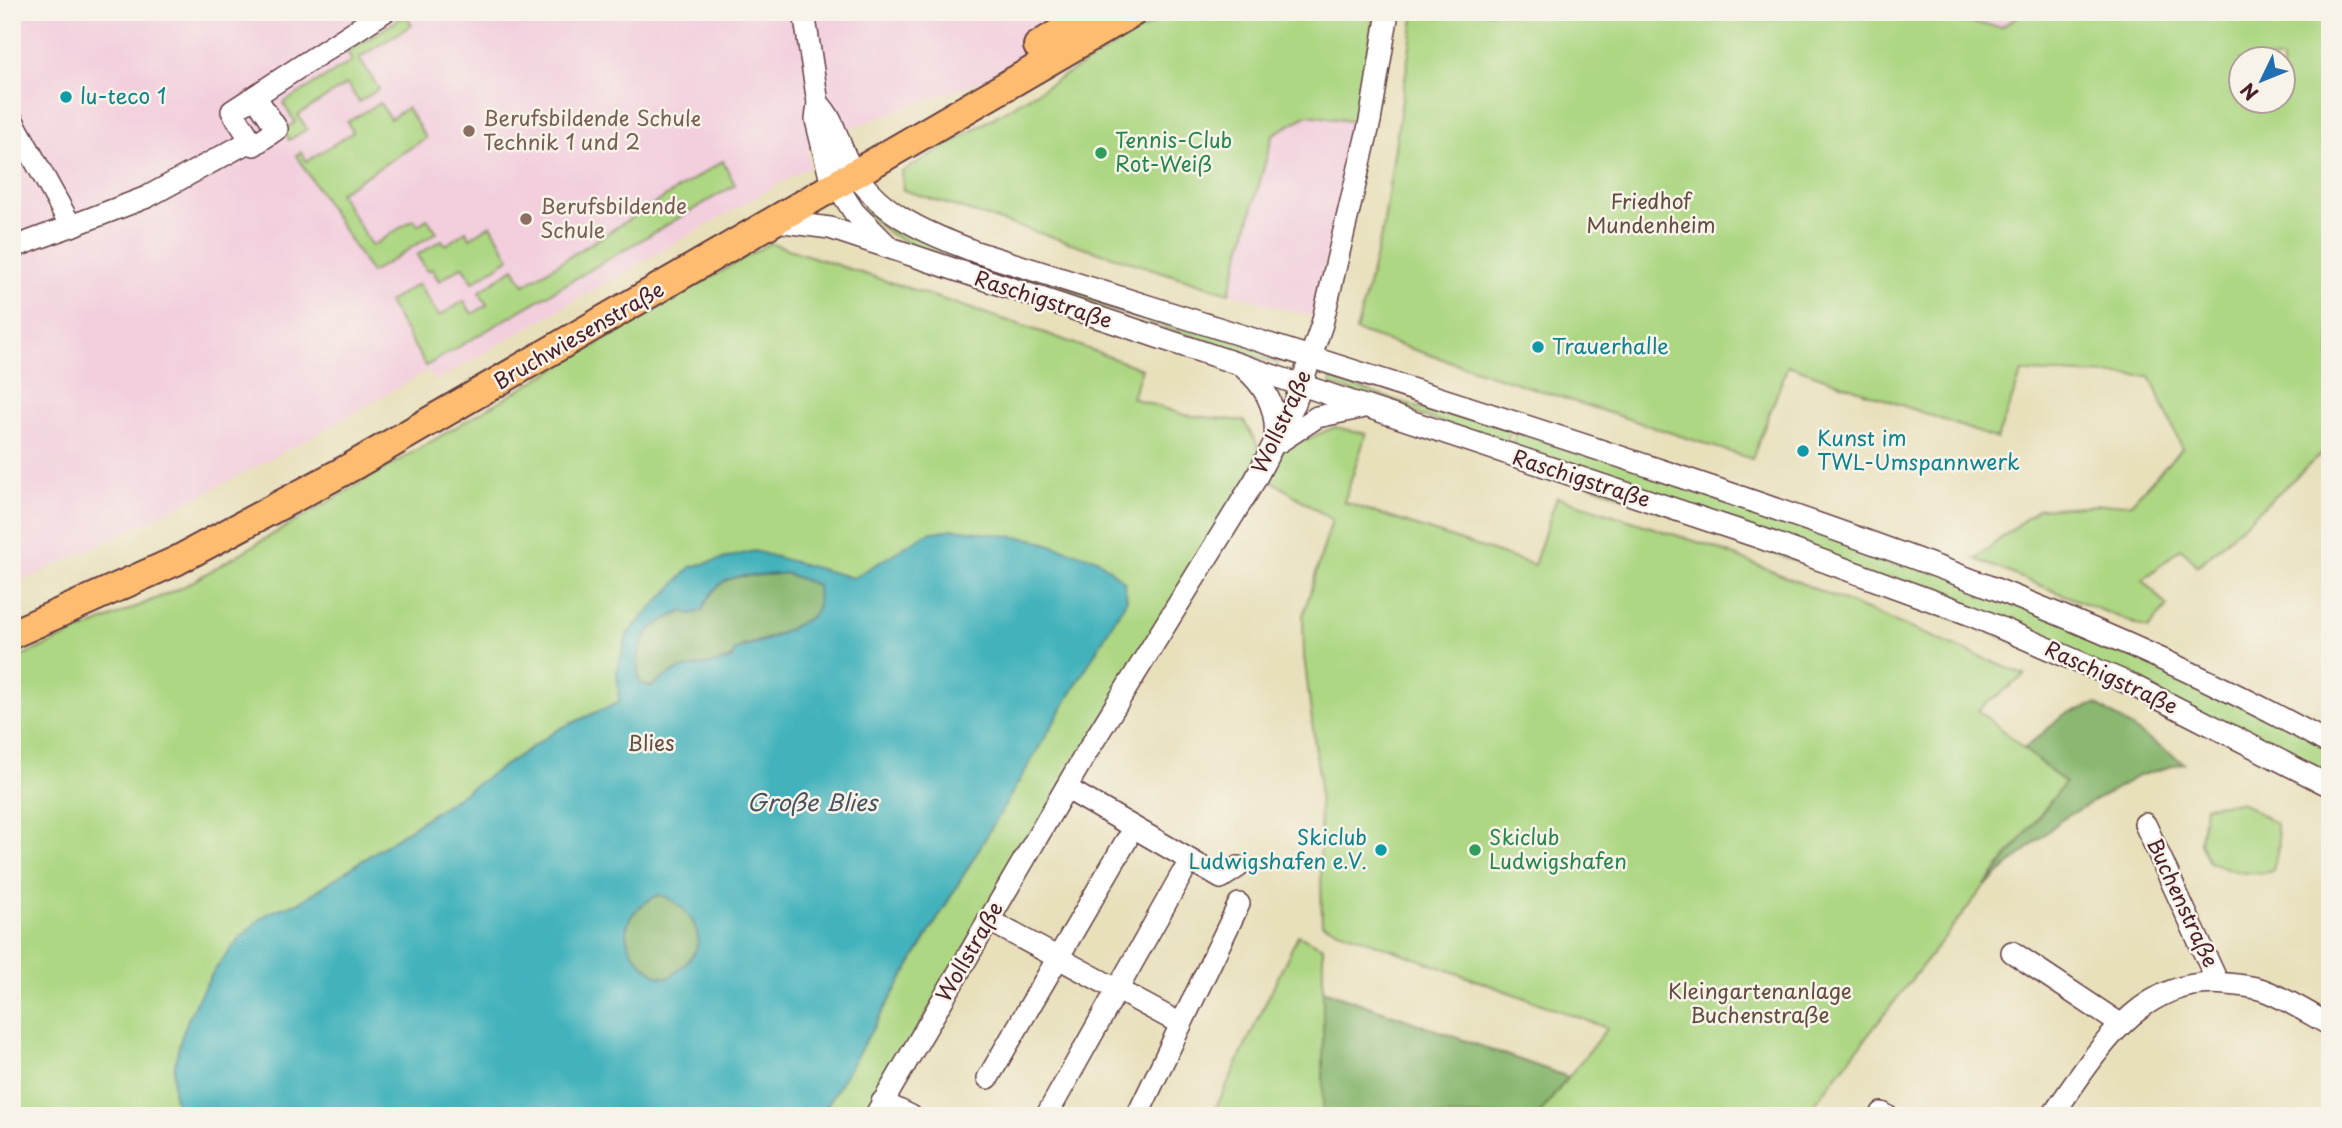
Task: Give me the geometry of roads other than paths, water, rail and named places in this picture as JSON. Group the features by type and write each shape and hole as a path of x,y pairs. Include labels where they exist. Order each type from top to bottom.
{"main road":[{"name":"Bruchwiesenstraße","path":"12,634 176,561 261,517 776,221 843,174 1093,12"},
{"name":"Bruchwiesenstraße","path":"12,619 212,526 340,457 1133,12"}],"street":[{"path":"255,96 278,129 254,145 232,111 255,96 384,12"},
{"path":"804,12 818,103 830,115 843,174"},
{"name":"Wollstraße","path":"879,1109 1066,788 1275,446 1303,386 1370,121 1388,12"},
{"path":"12,118 71,226"},
{"path":"12,248 147,197 250,141"},
{"name":"Raschigstraße","path":"843,174 854,212 892,250 1755,537 1971,615 2132,685 2330,786"},
{"name":"Raschigstraße","path":"843,174 898,218 976,252 1519,423 1835,528 1984,583 2162,660 2330,744"},
{"path":"776,221 830,228 892,250"},
{"path":"1238,363 1256,379 1270,397 1276,427 1275,446"},
{"path":"1275,446 1290,433 1317,417 1345,409 1369,408"},
{"path":"1508,455 1519,423"},
{"path":"1971,615 1984,583"},
{"path":"1066,788 1221,878 1238,867"},
{"name":"Buchenstraße","path":"2145,824 2218,983"},
{"path":"988,1078 1126,841"},
{"path":"1048,1113 1182,874"},
{"path":"1137,1116 1240,904"},
{"path":"988,920 1181,1024"},
{"path":"2012,952 2120,1024"},
{"name":"Buchenstraße","path":"2052,1116 2120,1024 2145,1003 2178,987 2218,983 2259,989 2330,1025"},
{"path":"879,1109 911,1116"}],"water":[{"name":"Große Blies","path":"954,529 1032,539 1097,559 1124,581 1127,599 821,1116 179,1116 173,1084 182,1037 202,991 247,931 264,916 300,902 559,729 619,702 617,669 628,633 691,567 754,551 853,578 928,533","holes":["785,573 817,585 818,607 811,617 774,637 734,651 733,658 680,669 651,687 641,684 639,654 644,638 653,627 683,611 691,614 702,611 709,596 726,580","659,895 674,902 688,915 694,923 698,941 691,958 668,978 656,975 635,956 627,935 631,917 647,901"]}],"place":[{"name":"lu-teco 1","path":"66,97"},
{"name":"Berufsbildende Schule Technik 1 und 2","path":"469,131"},
{"name":"Tennis-Club Rot-Weiß","path":"1101,153"},
{"name":"Berufsbildende Schule","path":"526,219"},
{"name":"Trauerhalle","path":"1538,347"},
{"name":"Kunst im TWL-Umspannwerk","path":"1803,451"},
{"name":"Skiclub Ludwigshafen e.V.","path":"1381,850"},
{"name":"Skiclub Ludwigshafen","path":"1475,850"}],"park label":[{"name":"Friedhof Mundenheim","path":"1651,214"},
{"name":"Blies","path":"651,744"},
{"name":"Kleingartenanlage Buchenstraße","path":"1760,1004"}]}
